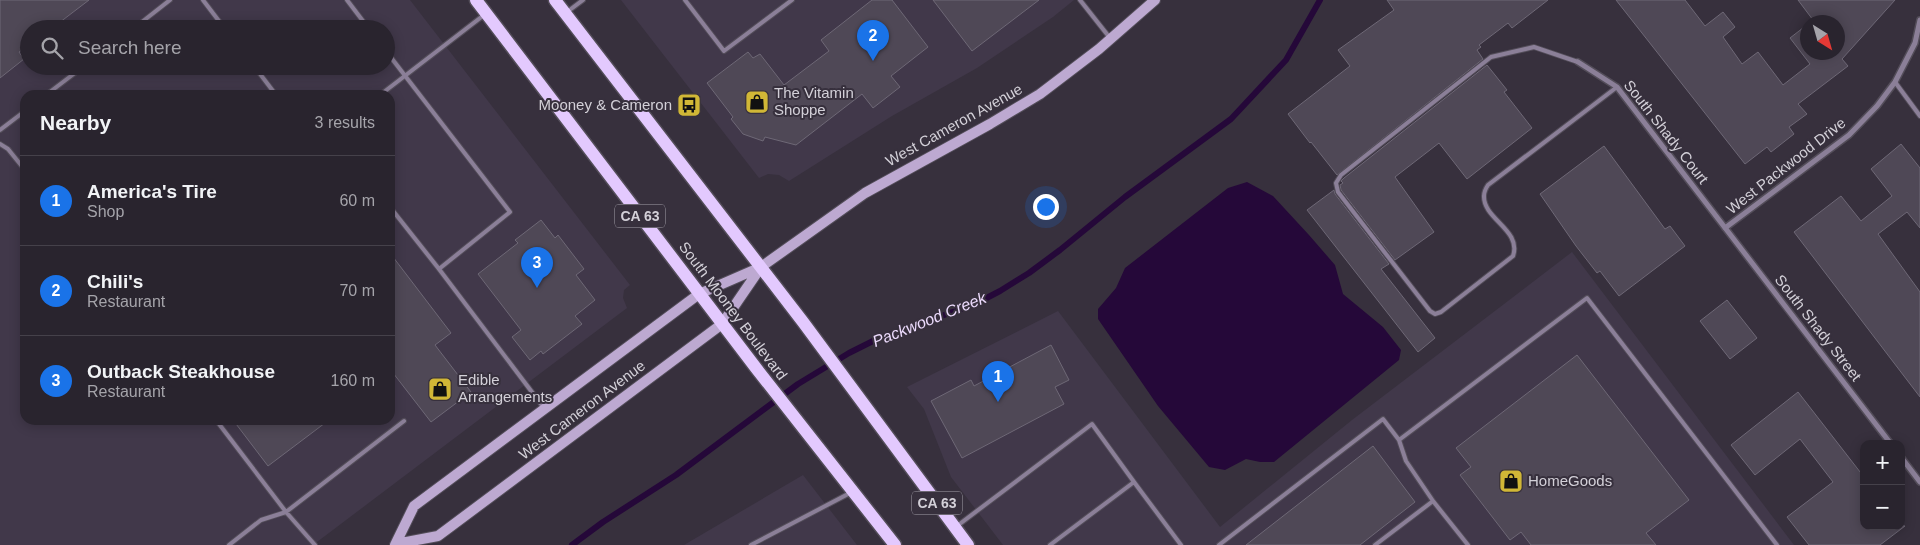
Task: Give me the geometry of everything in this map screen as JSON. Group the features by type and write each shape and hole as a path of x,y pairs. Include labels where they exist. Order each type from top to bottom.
{"main road":[{"name":"South Mooney Boulevard","path":"476,0 800,426 895,545"},
{"name":"CA 63","path":"555,0 858,395 968,545"}],"street":[{"name":"West Cameron Avenue","path":"396,544 414,506 699,294 761,267 865,193 1040,94 1111,40 1156,0"},
{"name":"West Packwood Drive","path":"1725,228 1849,135 1877,106 1895,82 1915,43 1920,20"},
{"name":"South Shady Court","path":"1578,62 1617,87 1725,228"},
{"name":"South Shady Street","path":"1725,228 1888,440"},
{"name":"West Cameron Avenue","path":"396,544 438,536 722,324 761,267"},
{"path":"1905,462 1920,482"}],"lane":[{"path":"144,20 170,0"},
{"path":"203,0 218,20"},
{"path":"347,0 362,20"},
{"path":"566,14 583,0"},
{"path":"686,0 724,51 792,0"},
{"path":"1080,0 1111,40"},
{"path":"387,90 486,14"},
{"path":"1578,62 1534,47 1491,58 1341,175 1336,183 1338,192 1430,311 1435,314 1441,312 1513,256 1516,248 1514,241 1486,206 1483,195 1488,185 1617,87"},
{"path":"395,63 510,212 439,269"},
{"path":"53,90 72,75"},
{"path":"261,75 272,90"},
{"path":"1895,82 1920,116"},
{"path":"0,130 20,115"},
{"path":"0,144 8,149 20,164"},
{"path":"395,213 544,408"},
{"path":"1399,440 1587,298 1777,545"},
{"path":"1219,545 1383,420 1399,440 1406,461 1433,501 1468,545"},
{"path":"229,545 261,520 286,512 404,421"},
{"path":"955,527 1092,424 1181,545"},
{"path":"220,425 286,512 316,545"},
{"path":"1050,545 1134,482"},
{"path":"752,545 852,492"},
{"path":"1375,545 1433,501"}],"shaded area":[{"path":"0,0 410,0 630,285 624,290 623,298 627,308 313,545 0,545"},
{"path":"621,0 1074,0 1053,17 977,68 892,116 789,181 779,175 768,174 759,178"},
{"path":"1247,182 1273,196 1309,235 1335,265 1343,294 1383,327 1401,350 1399,360 1274,462 1246,459 1225,470 1209,467 1158,406 1098,319 1098,309 1116,288 1125,268 1228,188"},
{"path":"1572,252 1794,545 1003,545 951,477 924,409 907,387 1058,311 1220,527 1352,420"},
{"path":"803,475 857,545 684,545"}],"building":[{"path":"0,0 89,0 63,20 20,20 20,62 0,78"},
{"path":"872,0 892,0 928,47 891,76 900,87 873,108 862,94 796,145 765,137 763,141 743,134 731,119 733,117 707,83 748,52 753,58 760,54 784,85 829,51 821,40"},
{"path":"933,0 1039,0 972,51"},
{"path":"1387,0 1548,0 1512,28 1508,23 1479,45 1481,47 1477,50 1483,59 1337,175 1288,114 1350,66 1338,50 1394,10"},
{"path":"1616,0 1685,0 1705,26 1723,12 1735,27 1723,37 1742,64 1758,52 1783,85 1810,64 1807,60 1843,60 1848,66 1798,104 1807,114 1789,127 1794,134 1771,152 1767,147 1745,164"},
{"path":"1798,0 1895,0 1845,56 1845,15 1809,15"},
{"path":"1800,30 1800,51 1790,38"},
{"path":"1487,65 1507,90 1504,92 1532,128 1467,179 1439,143 1395,177 1434,232 1395,260 1341,190 1340,185 1343,183 1341,181"},
{"path":"1901,144 1920,168 1920,228 1907,212 1878,234 1920,292 1920,397 1794,232 1841,196 1861,221 1892,196 1871,169"},
{"path":"1604,146 1665,229 1670,226 1685,246 1619,296 1600,271 1597,273 1576,246 1540,194"},
{"path":"1334,190 1335,194 1389,264 1381,269 1435,338 1418,352 1307,210"},
{"path":"541,220 555,238 558,235 584,269 576,275 595,300 575,316 582,324 543,354 541,351 530,360 512,337 521,330 478,274 518,243 515,240"},
{"path":"395,260 451,333 435,345 471,392 431,422 395,375"},
{"path":"1727,300 1757,338 1730,359 1700,321"},
{"path":"1051,345 1069,380 1055,387 1064,404 962,458 931,401 971,380 974,386"},
{"path":"1577,355 1689,500 1646,533 1656,545 1531,545 1521,532 1510,540 1460,475 1471,467 1456,448"},
{"path":"1798,392 1860,472 1860,530 1900,530 1880,545 1809,545 1787,517 1833,482 1800,439 1755,475 1731,445"},
{"path":"237,425 322,425 268,466"},
{"path":"1373,446 1415,502 1360,545 1246,545"}],"waterway":[{"name":"Packwood Creek","path":"572,545 603,522 676,475 798,384 849,353 877,339 975,304 1029,273 1125,197 1231,119 1286,60 1320,0"}],"place":[{"name":"Chili's","path":"873,61"},
{"name":"The Vitamin Shoppe","path":"757,102"},
{"name":"Mooney & Cameron","path":"689,105"},
{"name":"Outback Steakhouse","path":"537,288"},
{"name":"Edible Arrangements","path":"440,389"},
{"name":"America's Tire","path":"998,402"},
{"name":"HomeGoods","path":"1511,481"}]}
